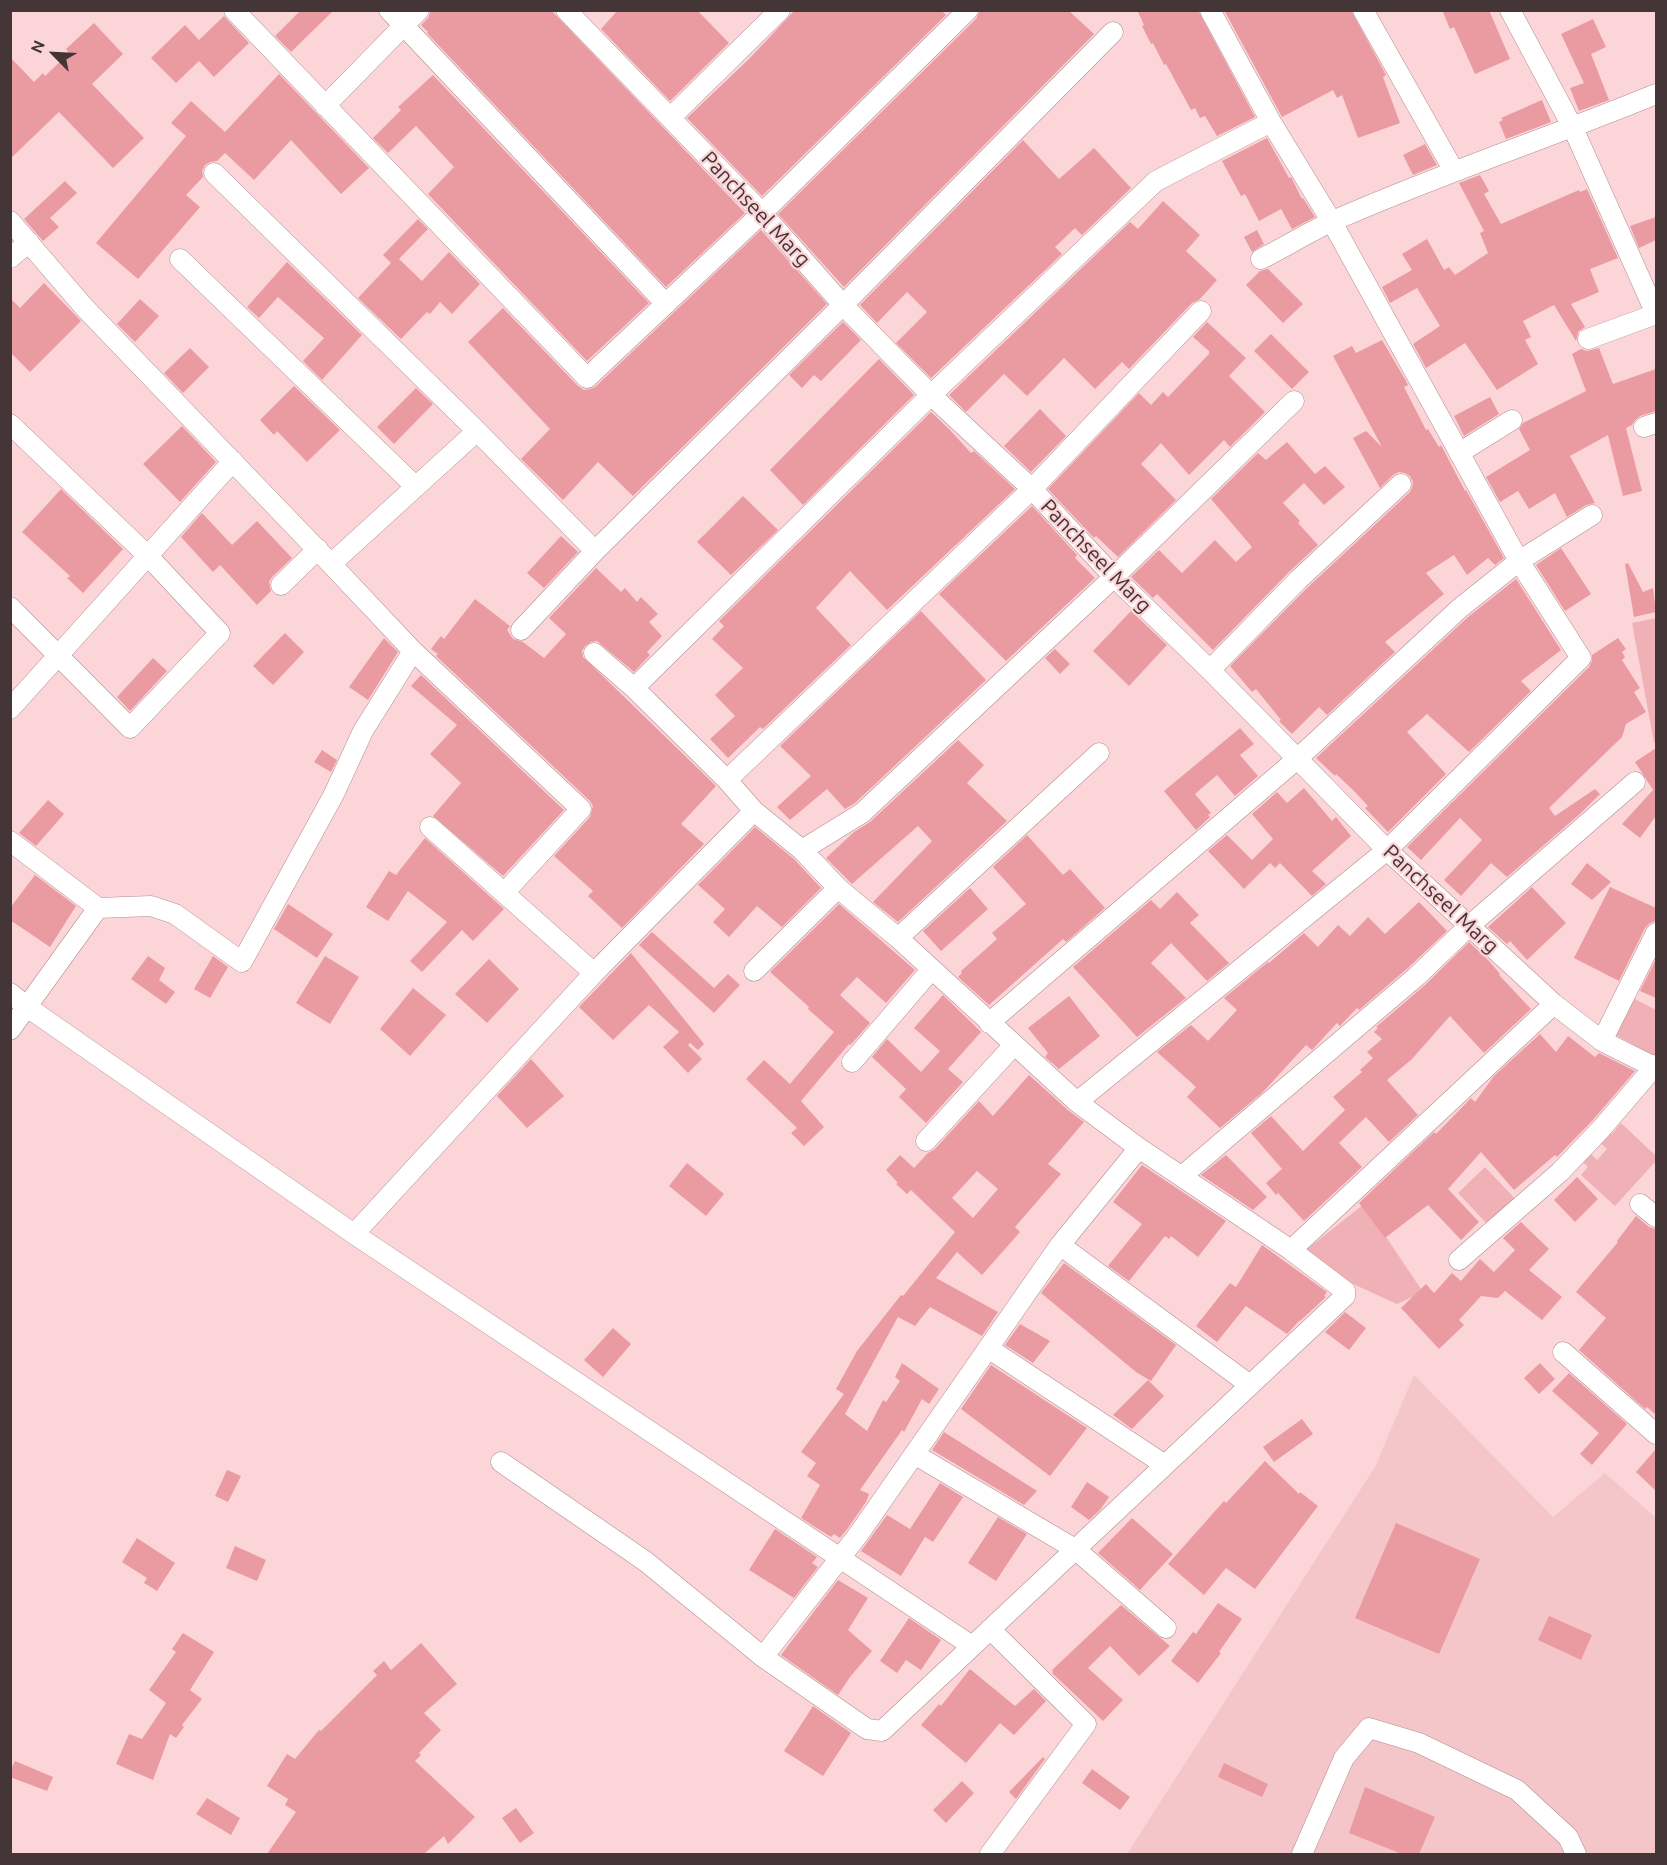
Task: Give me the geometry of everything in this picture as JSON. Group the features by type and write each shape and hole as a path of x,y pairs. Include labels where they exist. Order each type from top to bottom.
{"street":[{"path":"234,10 587,378 762,213 968,10"},
{"path":"389,10 666,304"},
{"path":"325,106 419,10"},
{"path":"671,117 780,10"},
{"path":"1077,1102 1387,850 1581,658 1519,561 1332,222 1271,122 1210,10"},
{"path":"1363,10 1455,171"},
{"path":"1510,10 1573,128 1656,314 1588,339"},
{"name":"Panchseel Marg","path":"578,15 762,213 843,304 931,395 1032,489 1114,577 1210,670 1387,850 1554,1004 1602,1041 1656,1066"},
{"path":"521,630 595,551 1113,32"},
{"path":"1261,259 1332,222 1455,171 1573,128 1656,94"},
{"path":"634,688 931,395 1156,181 1271,122"},
{"path":"214,173 477,431 595,551"},
{"path":"10,221 84,307 325,556 413,651 581,809 504,893"},
{"path":"10,258 29,242"},
{"path":"180,260 416,487"},
{"path":"727,780 1032,489 1201,311"},
{"path":"802,850 862,813 1114,577 1294,401"},
{"path":"1459,453 1512,420"},
{"path":"10,424 148,556 220,633 130,728 10,607"},
{"path":"281,585 325,556 416,487 477,431"},
{"path":"10,709 232,461"},
{"path":"1210,670 1298,580 1401,484"},
{"path":"989,1023 1297,759 1460,609 1519,561 1592,515"},
{"path":"10,841 98,909 152,906 175,914 242,962 334,794 363,731 413,651"},
{"path":"501,1462 645,1561 763,1656 867,1729 882,1731 1345,1296 1345,1291 1291,1250 1139,1148 1077,1102 898,938 838,888 802,850 754,811 727,780 634,688 594,653"},
{"path":"898,938 1099,753"},
{"path":"1182,1176 1417,975 1469,926 1635,782"},
{"path":"354,1234 594,974 754,811"},
{"path":"430,828 594,974"},
{"path":"754,971 838,888"},
{"path":"10,1030 98,909"},
{"path":"1602,1041 1656,933"},
{"path":"852,1062 931,970"},
{"path":"10,993 354,1234 972,1647"},
{"path":"1291,1250 1554,1004"},
{"path":"926,1141 1014,1045"},
{"path":"1459,1260 1560,1172 1656,1066"},
{"path":"763,1656 840,1558 1060,1245 1139,1148"},
{"path":"1640,1204 1656,1217"},
{"path":"1060,1245 1250,1385"},
{"path":"988,1348 1165,1465"},
{"path":"1563,1352 1656,1434"},
{"path":"914,1454 1075,1549 1166,1628"},
{"path":"990,1629 1086,1724 990,1854"},
{"path":"1302,1854 1344,1758 1369,1728 1419,1743 1517,1790 1568,1837 1576,1854"}],"shaded area":[{"path":"1656,618 1656,742 1654,743 1632,623"},
{"path":"1633,998 1656,1010 1656,1057 1614,1034"},
{"path":"1621,1123 1656,1156 1656,1161 1615,1206 1581,1175 1588,1167 1582,1161 1590,1153 1597,1160 1607,1149 1597,1140 1607,1129 1612,1134"},
{"path":"1485,1167 1520,1204 1493,1230 1458,1193"},
{"path":"1364,1204 1423,1292 1397,1304 1296,1258"},
{"path":"1414,1375 1553,1517 1605,1473 1656,1518 1656,1854 1127,1854 1375,1467"}],"building":[{"path":"301,10 334,10 291,52 275,36"},
{"path":"431,10 551,10 745,213 666,287 427,33 421,25 428,18"},
{"path":"618,10 697,10 729,43 670,101 601,29"},
{"path":"795,10 941,10 946,15 762,196 687,118 749,59"},
{"path":"980,10 1068,10 1094,34 844,287 778,214 976,19"},
{"path":"1137,10 1198,10 1255,117 1217,136 1205,116 1200,118 1195,108 1191,110 1166,64 1164,65 1153,43 1151,44"},
{"path":"1224,10 1351,10 1386,75 1383,77 1400,123 1358,138 1342,95 1337,98 1333,90 1282,117"},
{"path":"1442,10 1489,10 1510,59 1475,74 1454,27 1450,29"},
{"path":"224,16 249,43 214,77 199,61 176,83 151,58 185,25 199,40"},
{"path":"1593,19 1606,47 1591,54 1609,100 1579,111 1570,88 1584,83 1561,34"},
{"path":"94,23 123,54 92,84 144,138 113,168 59,112 10,159 10,57 34,82 43,73 45,76 69,53 66,49"},
{"path":"279,74 369,168 341,194 291,140 254,180 225,153 217,161 205,165 202,171 203,177 186,195 200,207 138,279 96,243 186,136 171,123 191,101 225,132"},
{"path":"433,75 649,303 587,361 428,194 454,167 416,126 388,153 373,138 401,110 398,107"},
{"path":"1542,100 1551,122 1506,139 1499,122 1503,120 1501,118"},
{"path":"1267,138 1289,178 1291,177 1302,199 1315,217 1292,229 1281,209 1259,221 1245,194 1241,196 1222,161"},
{"path":"1023,140 1059,179 1094,148 1131,188 1082,235 1075,228 1055,247 1062,254 931,378 896,343 927,312 907,292 877,323 860,305"},
{"path":"1425,144 1437,165 1413,175 1403,155"},
{"path":"1480,175 1489,191 1484,194 1501,224 1579,190 1580,192 1587,189 1618,258 1590,269 1599,292 1571,304 1585,327 1578,332 1576,341 1554,305 1523,321 1531,337 1525,340 1538,364 1497,390 1465,343 1426,368 1413,344 1440,326 1417,288 1390,303 1382,287 1412,270 1402,254 1427,239 1444,270 1449,267 1455,275 1488,253 1480,233 1484,231 1459,183"},
{"path":"65,181 77,193 50,218 59,227 43,241 24,219"},
{"path":"1163,201 1200,235 1186,251 1217,280 1129,369 1122,362 1095,389 1064,358 1027,396 1004,374 966,412 949,395 1130,222 1138,229"},
{"path":"1656,217 1656,240 1639,248 1630,226"},
{"path":"418,219 428,229 399,259 422,281 449,252 480,284 452,314 440,302 430,314 427,312 401,339 358,298 391,263 383,255"},
{"path":"761,230 827,304 633,496 598,462 563,500 521,459 550,429 468,342 503,308 578,386 584,390 590,389 595,387"},
{"path":"1257,230 1264,244 1252,252 1244,237"},
{"path":"287,262 362,335 322,380 303,361 324,338 278,297 259,318 247,307"},
{"path":"1268,269 1303,304 1283,323 1246,285 1260,271"},
{"path":"44,283 81,321 30,372 10,352 10,298 20,308"},
{"path":"140,299 159,316 135,342 117,324"},
{"path":"843,322 861,340 821,381 814,375 802,388 789,375"},
{"path":"1207,322 1246,358 1229,376 1265,412 1230,447 1224,440 1189,475 1161,443 1141,464 1176,500 1118,557 1096,536 1094,538 1048,489 1139,393 1151,405 1163,392 1168,397 1209,354 1209,351 1193,337"},
{"path":"1271,334 1309,372 1292,389 1254,351"},
{"path":"1382,340 1408,385 1404,387 1426,430 1428,429 1439,447 1441,445 1504,558 1495,565 1488,558 1467,575 1454,555 1426,573 1444,594 1385,642 1395,652 1327,715 1319,707 1292,734 1279,721 1281,720 1256,689 1252,692 1230,666 1306,589 1412,488 1413,482 1410,476 1399,472 1380,488 1353,438 1366,431 1382,447 1333,356 1352,346 1356,353"},
{"path":"190,348 209,367 183,393 164,373"},
{"path":"1599,348 1613,384 1656,369 1656,411 1640,416 1626,428 1642,491 1623,496 1608,435 1570,456 1595,503 1586,505 1567,517 1555,493 1529,509 1518,491 1500,502 1486,477 1530,450 1519,429 1523,423 1586,391 1572,354 1581,349 1587,351"},
{"path":"879,359 914,395 803,505 770,470"},
{"path":"294,386 340,430 307,462 277,431 274,435 260,420"},
{"path":"416,388 433,404 394,444 377,427"},
{"path":"1490,397 1499,414 1464,436 1454,416"},
{"path":"1040,409 1066,436 1031,472 1004,446"},
{"path":"931,412 971,453 974,451 1015,489 887,610 850,571 816,608 851,645 763,729 760,727 728,758 710,739 735,716 715,695 743,668 712,639 724,626 719,621"},
{"path":"182,426 216,462 180,502 143,464"},
{"path":"1287,442 1315,474 1325,466 1345,487 1324,505 1304,483 1283,503 1318,545 1213,650 1157,594 1153,598 1131,577 1159,550 1182,573 1215,540 1236,562 1252,547 1211,499 1258,453 1266,460"},
{"path":"61,489 123,549 83,593 67,578 70,576 22,532"},
{"path":"743,496 778,530 731,575 697,542"},
{"path":"1032,506 1077,555 1075,558 1095,578 1006,661 939,594"},
{"path":"202,513 232,545 257,521 292,558 272,577 269,582 271,591 257,605 220,565 213,572 181,537"},
{"path":"561,536 578,552 544,588 527,573"},
{"path":"1561,548 1591,594 1565,611 1536,565"},
{"path":"1628,563 1643,592 1653,588 1656,612 1634,617 1625,564"},
{"path":"596,568 621,592 625,588 637,602 641,597 658,614 649,622 662,636 647,652 650,655 634,672 597,641 585,646 582,651 583,657 716,786 681,824 704,844 622,928 588,896 593,891 554,856 590,817 593,806 590,801 431,649 441,636 444,639 475,599 510,626 507,630 513,639 523,642 544,658 566,634 549,618"},
{"path":"1516,579 1561,650 1521,681 1531,691 1469,752 1427,714 1407,732 1446,774 1388,832 1365,808 1368,806 1355,792 1316,758 1468,617"},
{"path":"921,611 986,680 855,803 845,809 827,789 790,820 777,807 811,776 780,746"},
{"path":"1131,611 1167,645 1129,686 1093,651"},
{"path":"285,633 304,652 273,685 253,666"},
{"path":"384,638 398,652 368,700 349,687"},
{"path":"1618,638 1626,649 1622,652 1625,657 1622,660 1640,688 1634,692 1646,712 1626,724 1622,737 1549,808 1555,816 1595,789 1600,794 1507,877 1491,863 1461,896 1444,880 1482,840 1460,818 1421,860 1407,847 1589,667 1592,655"},
{"path":"1055,649 1070,664 1060,674 1045,658"},
{"path":"153,658 167,671 130,711 117,697"},
{"path":"421,675 564,810 503,876 433,816 461,783 430,754 457,725 411,686"},
{"path":"1240,728 1254,744 1240,755 1258,776 1235,796 1217,775 1195,794 1211,813 1208,815 1210,817 1196,830 1164,791"},
{"path":"958,740 984,765 967,783 1007,821 898,922 873,902 932,841 918,826 852,884 826,858 854,832 870,822"},
{"path":"1656,748 1656,816 1640,838 1622,824 1653,790 1635,762"},
{"path":"322,750 337,760 331,772 314,762"},
{"path":"1304,788 1332,821 1336,817 1351,836 1312,871 1326,884 1312,896 1280,863 1275,868 1270,863 1244,889 1208,851 1227,835 1252,860 1273,839 1252,814 1277,792 1287,803"},
{"path":"48,800 64,814 36,846 19,833"},
{"path":"755,827 794,859 821,888 782,927 757,906 729,937 713,922 725,909 698,885"},
{"path":"1027,835 1063,875 1070,869 1105,908 1066,942 1063,939 989,1005 958,977 961,971 997,939 992,933 1026,904 993,867"},
{"path":"425,838 504,909 473,941 462,930 422,972 410,961 447,922 408,891 388,921 366,907 389,871 396,875"},
{"path":"1587,863 1611,882 1592,900 1571,884"},
{"path":"35,875 76,906 50,947 10,920 10,908"},
{"path":"1532,887 1566,923 1527,960 1510,941 1507,944 1488,927"},
{"path":"1610,887 1656,908 1656,921 1645,928 1619,981 1574,958"},
{"path":"970,888 988,909 941,951 923,931"},
{"path":"1177,892 1199,915 1190,923 1229,963 1207,981 1171,943 1151,963 1186,998 1137,1037 1073,967 1151,900 1160,909"},
{"path":"1419,902 1447,931 1359,1010 1357,1008 1340,1026 1337,1023 1312,1050 1306,1045 1263,1092 1220,1128 1187,1097 1196,1087 1157,1052 1191,1025 1208,1041 1237,1010 1224,998 1304,933 1318,947 1338,925 1350,936 1368,917 1385,934"},
{"path":"288,904 333,934 317,958 274,929"},
{"path":"839,904 915,970 886,1003 857,977 840,995 870,1023 849,1044 801,1101 824,1127 804,1146 791,1133 797,1128 746,1079 764,1060 790,1084 834,1032 770,972"},
{"path":"652,932 714,988 728,974 740,985 714,1013 639,945"},
{"path":"1469,942 1531,1009 1484,1053 1450,1016 1412,1059 1387,1080 1418,1115 1389,1142 1366,1117 1339,1143 1362,1167 1304,1221 1266,1183 1282,1169 1251,1133 1271,1116 1303,1151 1345,1110 1333,1097 1362,1072 1360,1070 1373,1058 1367,1052 1382,1039 1374,1032 1378,1028 1376,1027 1425,985"},
{"path":"631,953 704,1044 698,1050 690,1043 688,1045 702,1059 688,1073 663,1047 679,1032 649,1005 613,1040 579,1007"},
{"path":"148,956 165,968 159,980 175,992 166,1004 131,979"},
{"path":"213,956 228,967 210,998 194,989"},
{"path":"325,956 359,977 330,1024 296,1003"},
{"path":"489,959 519,989 487,1023 455,994"},
{"path":"1656,959 1656,998 1640,991"},
{"path":"413,988 446,1015 410,1056 380,1029"},
{"path":"943,995 981,1032 948,1069 963,1082 926,1123 899,1097 906,1089 872,1057 887,1039 921,1072 940,1051 914,1028"},
{"path":"1069,996 1100,1036 1059,1069 1045,1057 1048,1053 1028,1028"},
{"path":"1540,1034 1556,1052 1568,1036 1595,1057 1599,1053 1635,1071 1557,1157 1555,1155 1514,1190 1481,1152 1448,1189 1479,1222 1461,1240 1428,1205 1385,1238 1359,1203 1434,1132 1436,1134 1471,1098 1475,1102 1494,1076"},
{"path":"531,1059 564,1096 527,1128 497,1096"},
{"path":"1029,1075 1084,1122 1048,1164 1061,1174 1015,1227 1020,1232 982,1275 957,1252 936,1278 998,1312 982,1336 930,1307 915,1326 898,1317 845,1414 867,1431 883,1400 886,1402 900,1381 895,1377 902,1363 939,1389 929,1404 922,1399 904,1432 902,1430 860,1490 869,1494 848,1528 840,1538 834,1534 831,1537 801,1518 820,1485 807,1476 816,1463 801,1452 844,1394 836,1389 857,1351 955,1232 911,1190 907,1194 886,1170 900,1155 914,1168 935,1149 979,1101 993,1116","holes":["977,1171 998,1189 973,1218 952,1198"]},
{"path":"1226,1155 1267,1197 1253,1210 1201,1175"},
{"path":"687,1163 724,1194 706,1216 669,1186"},
{"path":"1142,1165 1226,1221 1198,1257 1171,1236 1169,1239 1165,1236 1129,1281 1108,1266 1142,1224 1113,1202"},
{"path":"1577,1177 1598,1199 1575,1222 1554,1200"},
{"path":"1636,1216 1649,1227 1656,1229 1656,1415 1647,1407 1645,1409 1579,1350 1606,1318 1576,1292 1618,1242"},
{"path":"1521,1222 1549,1249 1529,1270 1562,1297 1542,1320 1505,1291 1498,1298 1481,1296 1459,1320 1464,1325 1439,1349 1401,1308 1426,1284 1434,1293 1452,1273 1461,1281 1480,1259 1494,1272 1515,1250 1503,1238"},
{"path":"1262,1245 1327,1292 1324,1296 1326,1297 1287,1334 1246,1306 1217,1342 1196,1326 1230,1283 1236,1287"},
{"path":"1064,1263 1176,1345 1151,1381 1136,1372 1041,1293"},
{"path":"1345,1312 1366,1328 1349,1350 1325,1332"},
{"path":"1020,1324 1050,1341 1033,1363 1005,1345"},
{"path":"613,1328 631,1344 603,1377 584,1360"},
{"path":"1540,1363 1555,1379 1539,1394 1524,1378"},
{"path":"991,1365 1087,1428 1050,1476 961,1409"},
{"path":"1569,1373 1627,1424 1592,1465 1580,1454 1599,1433 1552,1391"},
{"path":"1148,1380 1164,1396 1132,1429 1113,1415"},
{"path":"1302,1419 1313,1434 1274,1462 1263,1447"},
{"path":"944,1432 1037,1491 1024,1505 932,1450"},
{"path":"1656,1449 1656,1491 1636,1472"},
{"path":"1265,1461 1299,1494 1300,1492 1318,1506 1255,1589 1226,1568 1204,1595 1168,1564 1224,1501 1226,1503"},
{"path":"227,1470 241,1476 228,1502 215,1496"},
{"path":"1087,1482 1109,1497 1089,1520 1071,1507"},
{"path":"940,1483 963,1497 933,1542 925,1537 901,1576 861,1551 887,1515 910,1529"},
{"path":"998,1517 1027,1534 996,1581 968,1563"},
{"path":"1132,1518 1173,1554 1140,1590 1098,1553"},
{"path":"1396,1523 1480,1559 1439,1654 1355,1618"},
{"path":"775,1529 817,1557 812,1563 818,1567 794,1598 749,1570"},
{"path":"137,1538 175,1563 157,1591 144,1583 147,1578 122,1562"},
{"path":"235,1546 266,1560 257,1581 226,1568"},
{"path":"838,1580 868,1598 848,1630 872,1651 838,1695 781,1655"},
{"path":"1218,1603 1242,1619 1219,1652 1221,1653 1198,1683 1171,1661 1193,1632 1196,1634"},
{"path":"1121,1605 1170,1646 1139,1676 1110,1646 1088,1668 1123,1700 1103,1721 1052,1673 1052,1670"},
{"path":"1549,1616 1592,1635 1581,1660 1538,1640"},
{"path":"909,1618 941,1640 921,1670 906,1660 897,1673 880,1661"},
{"path":"183,1633 214,1652 190,1690 202,1699 182,1725 184,1727 176,1738 170,1734 153,1780 116,1764 129,1734 142,1739 166,1703 149,1690 176,1652 172,1649"},
{"path":"421,1643 457,1684 424,1713 441,1730 419,1753 421,1755 415,1761 475,1817 448,1844 444,1836 424,1854 267,1854 296,1812 285,1805 288,1799 267,1786 287,1754 295,1759 319,1730 321,1731 377,1675 373,1671 384,1661 391,1670"},
{"path":"970,1669 1015,1706 1034,1689 1046,1701 1014,1735 1000,1723 966,1763 921,1725 939,1704 941,1706"},
{"path":"813,1706 851,1733 823,1776 784,1751"},
{"path":"1043,1757 1045,1759 1016,1799 1009,1792"},
{"path":"15,1761 53,1777 47,1791 10,1777"},
{"path":"1224,1763 1268,1784 1262,1797 1218,1777"},
{"path":"1092,1769 1130,1797 1120,1810 1082,1783"},
{"path":"962,1781 974,1793 946,1823 933,1810"},
{"path":"1365,1787 1435,1817 1419,1854 1402,1854 1349,1833"},
{"path":"207,1798 240,1818 231,1835 196,1814"},
{"path":"516,1808 534,1833 520,1843 502,1818"}]}
